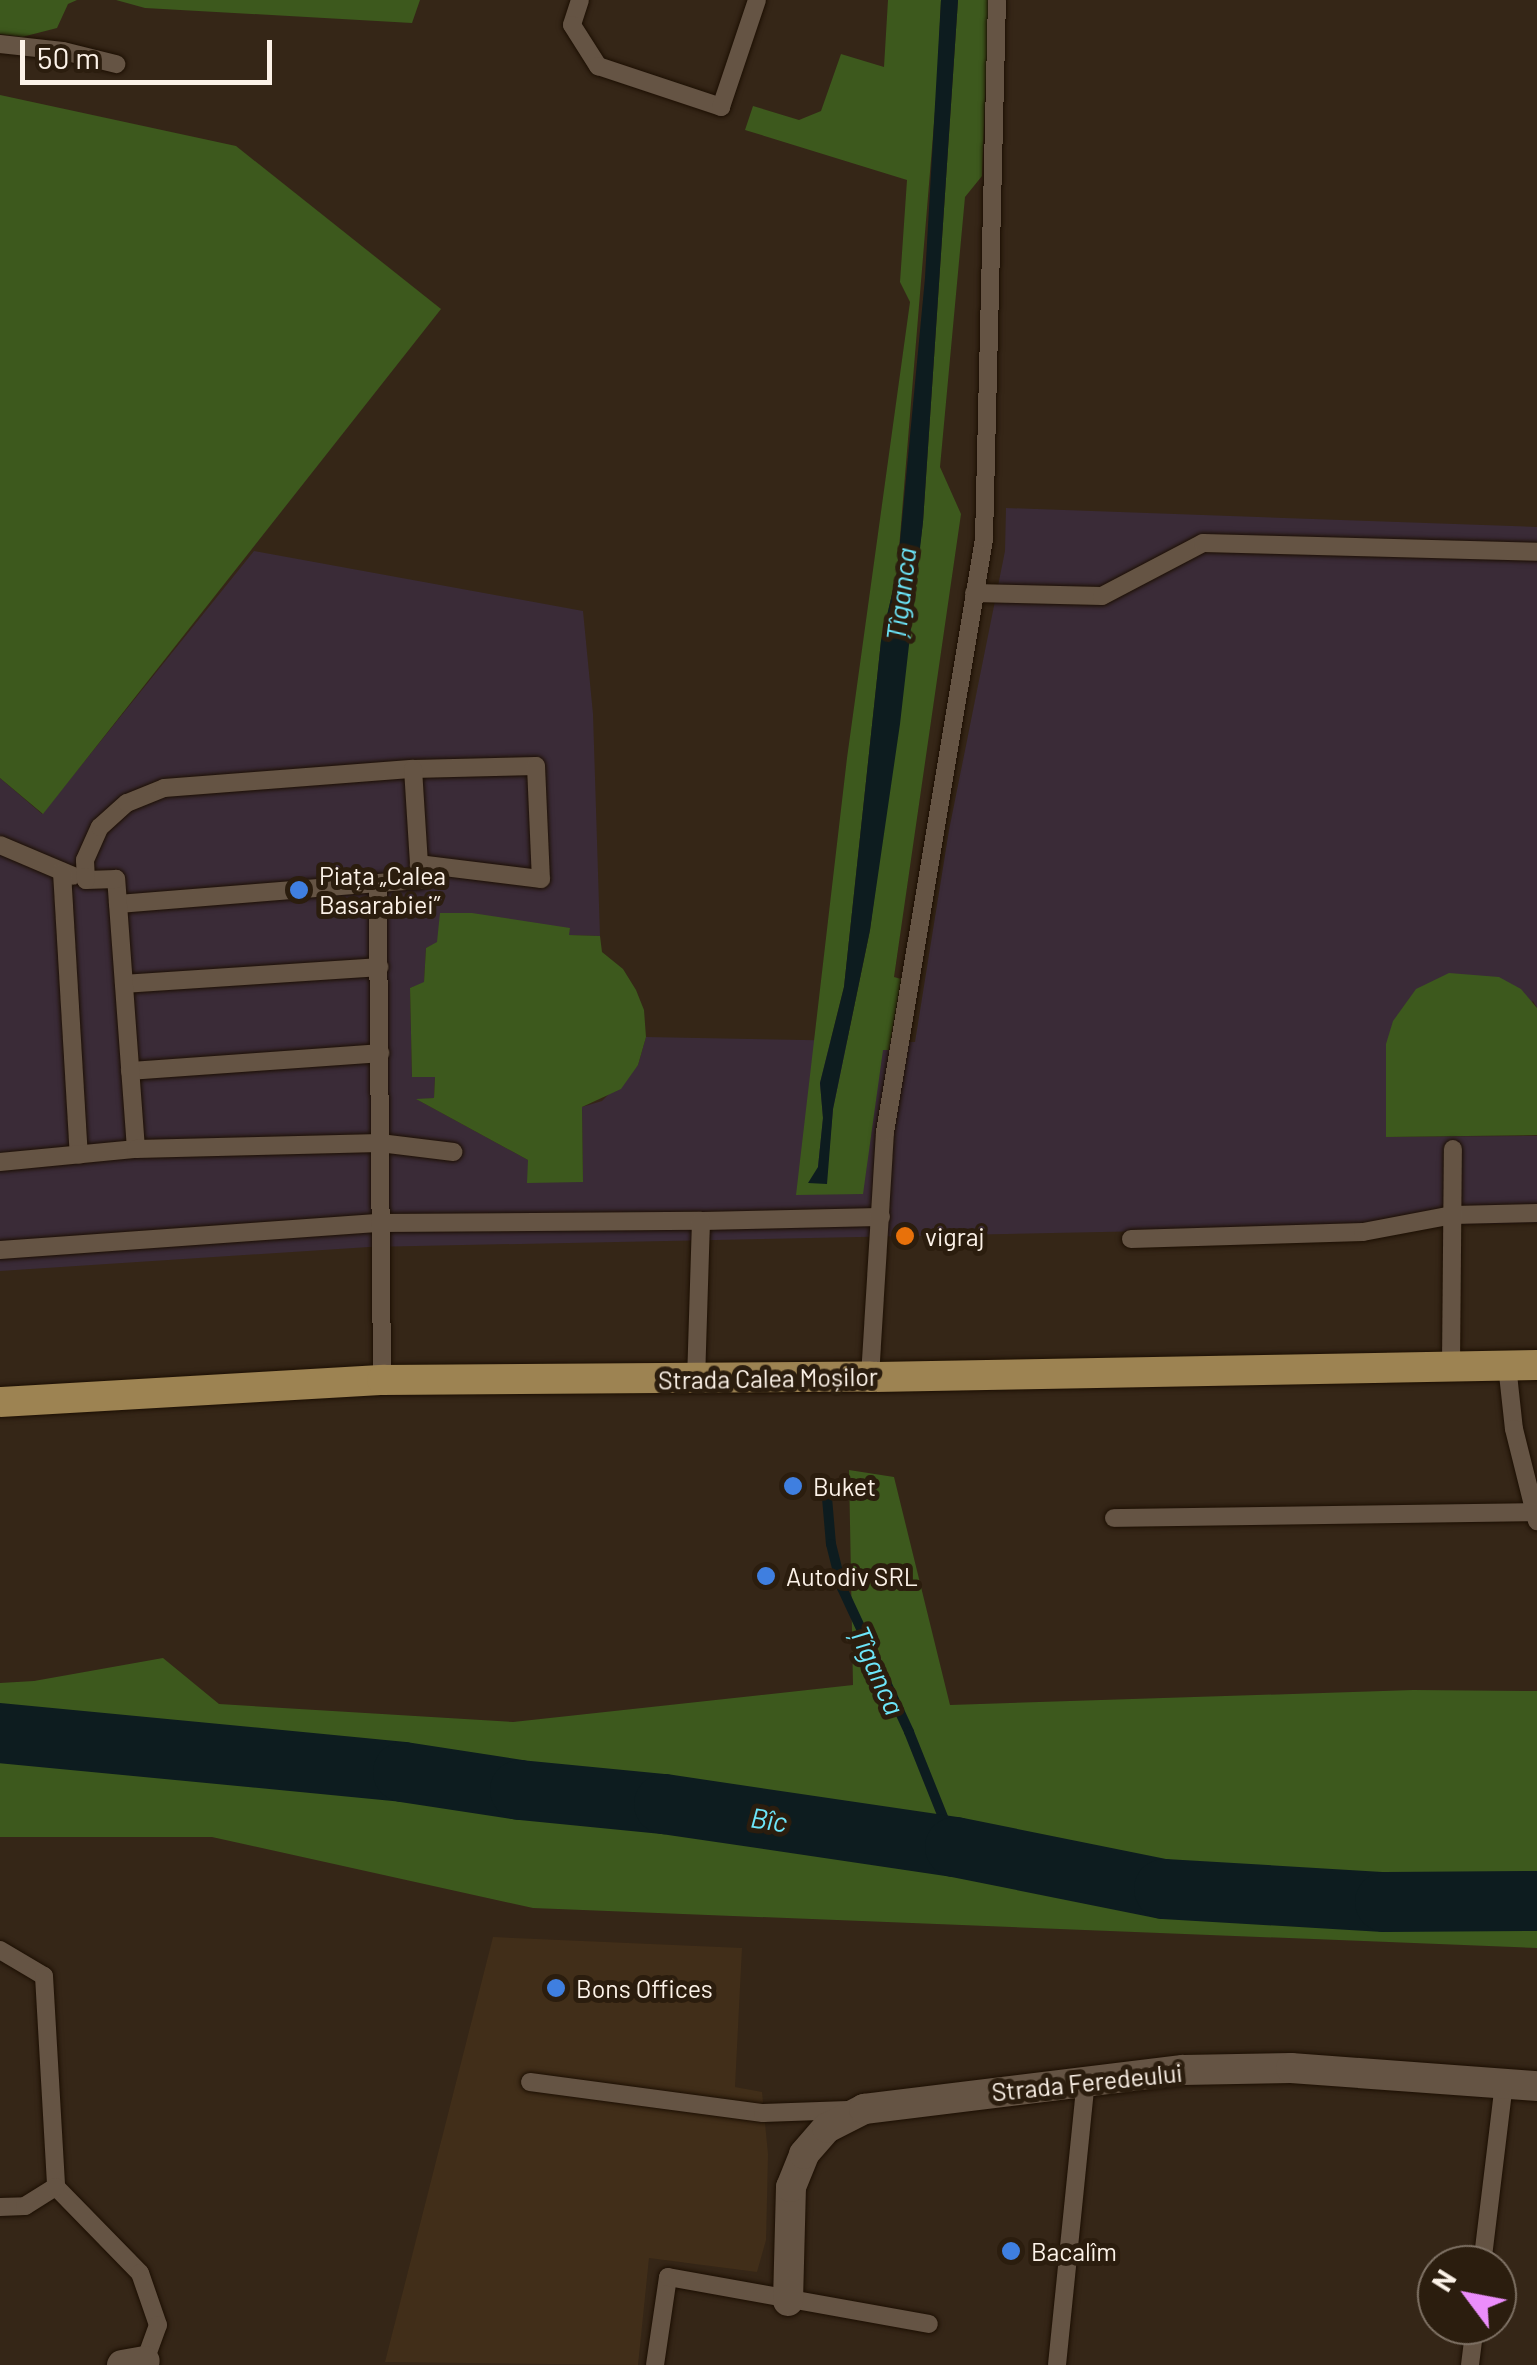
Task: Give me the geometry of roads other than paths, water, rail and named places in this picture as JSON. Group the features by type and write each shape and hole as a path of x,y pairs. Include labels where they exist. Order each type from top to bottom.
{"main road":[{"name":"Strada Calea Moșilor","path":"0,1402 382,1380 870,1377 1522,1365"}],"street":[{"name":"Strada Feredeului","path":"788,2301 790,2187 804,2154 827,2128 864,2109 1183,2070 1291,2068 1537,2086"}],"lane":[{"path":"580,0 572,26 598,66 721,107 757,0"},
{"path":"870,1377 885,1132 984,539 998,0"},
{"path":"0,44 63,51 116,64"},
{"path":"974,594 1102,596 1203,543 1537,552"},
{"path":"86,880 85,860 100,827 127,803 164,788 413,768 536,766 541,879 420,864"},
{"path":"118,904 420,880 413,768"},
{"path":"0,845 86,880 116,879 136,1149"},
{"path":"62,872 80,1154"},
{"path":"378,883 382,1380"},
{"path":"124,984 379,967"},
{"path":"130,1071 380,1053"},
{"path":"0,1162 136,1149 380,1143 453,1152"},
{"path":"1450,1366 1454,1149"},
{"path":"1131,1239 1362,1232 1453,1215 1537,1214"},
{"path":"0,1250 380,1223 880,1217"},
{"path":"696,1378 701,1222"},
{"path":"1114,1518 1536,1518 1514,1429 1522,1365"},
{"path":"0,1950 44,1976 56,2186 140,2274 158,2325 138,2364"},
{"path":"1057,2365 1086,2080"},
{"path":"530,2082 763,2113 864,2109"},
{"path":"1484,2245 1504,2083"},
{"path":"0,2208 24,2206 56,2186"},
{"path":"655,2365 668,2277 929,2324"}],"water":[{"path":"941,0 958,0 923,522 900,724 870,930 833,1109 827,1184 808,1183 818,1167 823,1118 820,1083 844,987 881,641 897,573 925,278"}],"waterway":[{"name":"Țîganca","path":"826,1486 831,1544 842,1588 909,1732 955,1847"},
{"name":"Bîc","path":"0,1733 403,1772 520,1790 664,1804 955,1847 1164,1889 1385,1902 1537,1901"}],"place":[{"name":"Piața „Calea Basarabiei”","path":"299,890"},
{"name":"vigraj","path":"905,1236"},
{"name":"Buket","path":"793,1486"},
{"name":"Autodiv SRL","path":"766,1576"},
{"name":"Bons Offices","path":"556,1988"},
{"name":"Bacalîm","path":"1011,2251"}]}
